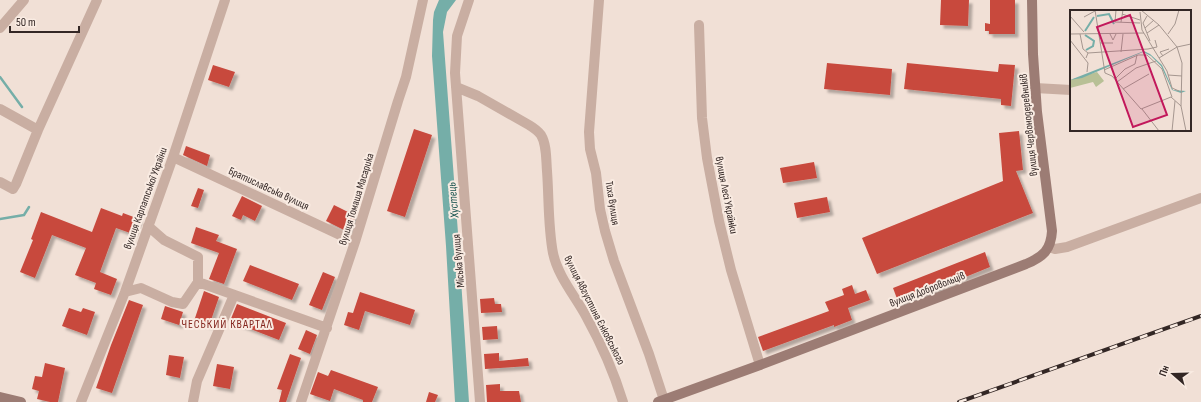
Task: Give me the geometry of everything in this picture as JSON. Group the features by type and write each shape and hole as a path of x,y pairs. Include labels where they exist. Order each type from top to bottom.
{"main road":[{"name":"вулиця Червонодеревників","path":"1032,0 1033,54 1038,125 1052,231 1049,247"},
{"name":"вулиця Добровольців","path":"661,401 1026,264 1038,258 1049,247"},
{"path":"0,397 21,402"}],"street":[{"path":"0,28 24,0"},
{"path":"0,182 13,189 97,0"},
{"name":"вулиця Карпатської України","path":"81,402 125,292 173,157 225,0"},
{"name":"вулиця Томаша Масарика","path":"301,402 355,242 406,77 423,0"},
{"name":"Міська вулиця","path":"469,0 457,36 455,73 480,402"},
{"name":"Тиха вулиця","path":"599,0 589,126 590,149 596,173 602,220 612,255 649,354 661,401"},
{"name":"вулиця Лесі Українки","path":"699,25 702,118 707,158 719,221 731,270 760,365"},
{"name":"вулиця Августина Єнковського","path":"456,87 478,96 530,125 541,135 546,150 551,235 556,262 584,312 612,369 623,402"},
{"path":"1035,88 1070,90"},
{"path":"0,109 38,130"},
{"name":"Братиславська вулиця","path":"173,157 355,242"},
{"path":"1049,247 1055,249 1067,247 1201,198"},
{"path":"125,292 141,288 172,302 184,304 198,282 198,257 164,240 148,226"},
{"path":"198,282 327,328"},
{"path":"193,402 197,381 234,295"}],"water":[{"name":"Хустець","path":"439,0 456,0 447,12 443,32 469,402 455,402 446,246 432,56 434,12"}],"building":[{"path":"941,0 969,0 968,26 940,25"},
{"path":"990,0 1015,0 1015,34 989,34 989,31 985,31 985,23 990,24"},
{"path":"827,63 892,69 890,95 824,89"},
{"path":"907,63 998,72 999,64 1015,65 1011,106 1001,105 1001,99 904,89"},
{"path":"213,65 235,72 229,87 208,80"},
{"path":"414,129 432,135 405,217 387,211"},
{"path":"1019,131 1023,170 1016,171 1033,213 877,274 862,238 1003,181 999,133"},
{"path":"186,146 210,155 207,166 183,155"},
{"path":"814,162 817,178 783,183 780,168"},
{"path":"198,188 204,190 198,208 191,206"},
{"path":"242,196 262,206 255,221 243,215 241,220 232,216"},
{"path":"827,197 830,212 797,218 794,203"},
{"path":"334,205 356,216 348,232 326,221"},
{"path":"101,208 122,216 123,213 139,219 133,234 116,228 100,272 117,279 111,295 94,289 96,283 75,275 86,248 52,235 35,278 20,272 33,240 31,239 41,212 92,232"},
{"path":"196,227 219,235 216,241 237,249 224,284 209,279 219,253 191,243"},
{"path":"985,252 990,267 899,304 893,288"},
{"path":"250,265 299,284 292,300 243,281"},
{"path":"323,272 335,277 322,310 309,305"},
{"path":"852,285 855,294 866,290 870,300 848,308 852,320 763,351 758,337 829,311 825,302 844,295 842,289"},
{"path":"204,291 219,297 209,326 194,321"},
{"path":"360,292 415,310 410,325 365,311 359,330 344,325 348,312 353,313"},
{"path":"494,298 495,304 501,304 502,312 481,313 480,299"},
{"path":"129,300 143,305 112,393 96,388"},
{"path":"237,304 286,323 279,340 230,321"},
{"path":"165,306 183,312 179,325 161,319"},
{"path":"69,308 81,312 83,308 95,312 87,335 62,326"},
{"path":"497,326 498,339 483,340 482,327"},
{"path":"306,330 317,335 310,354 298,349"},
{"path":"499,353 499,361 528,358 529,366 485,369 484,354"},
{"path":"290,354 301,358 286,402 279,402 282,390 277,389"},
{"path":"169,355 184,357 180,378 166,375"},
{"path":"45,363 65,368 58,402 37,399 39,391 32,389 35,376 42,377"},
{"path":"217,364 234,367 230,389 213,386"},
{"path":"331,370 378,387 372,402 363,402 363,400 334,389 330,401 310,394 318,372 328,376"},
{"path":"500,384 500,391 519,391 521,402 487,402 486,385"},
{"path":"429,392 438,395 435,402 426,402"}],"waterway":[{"path":"0,77 22,107"},
{"path":"0,219 24,215 29,207"}],"railway":[{"path":"959,402 1201,316"}],"district":[{"name":"ЧЕСЬКИЙ КВАРТАЛ","path":"227,324"}]}
